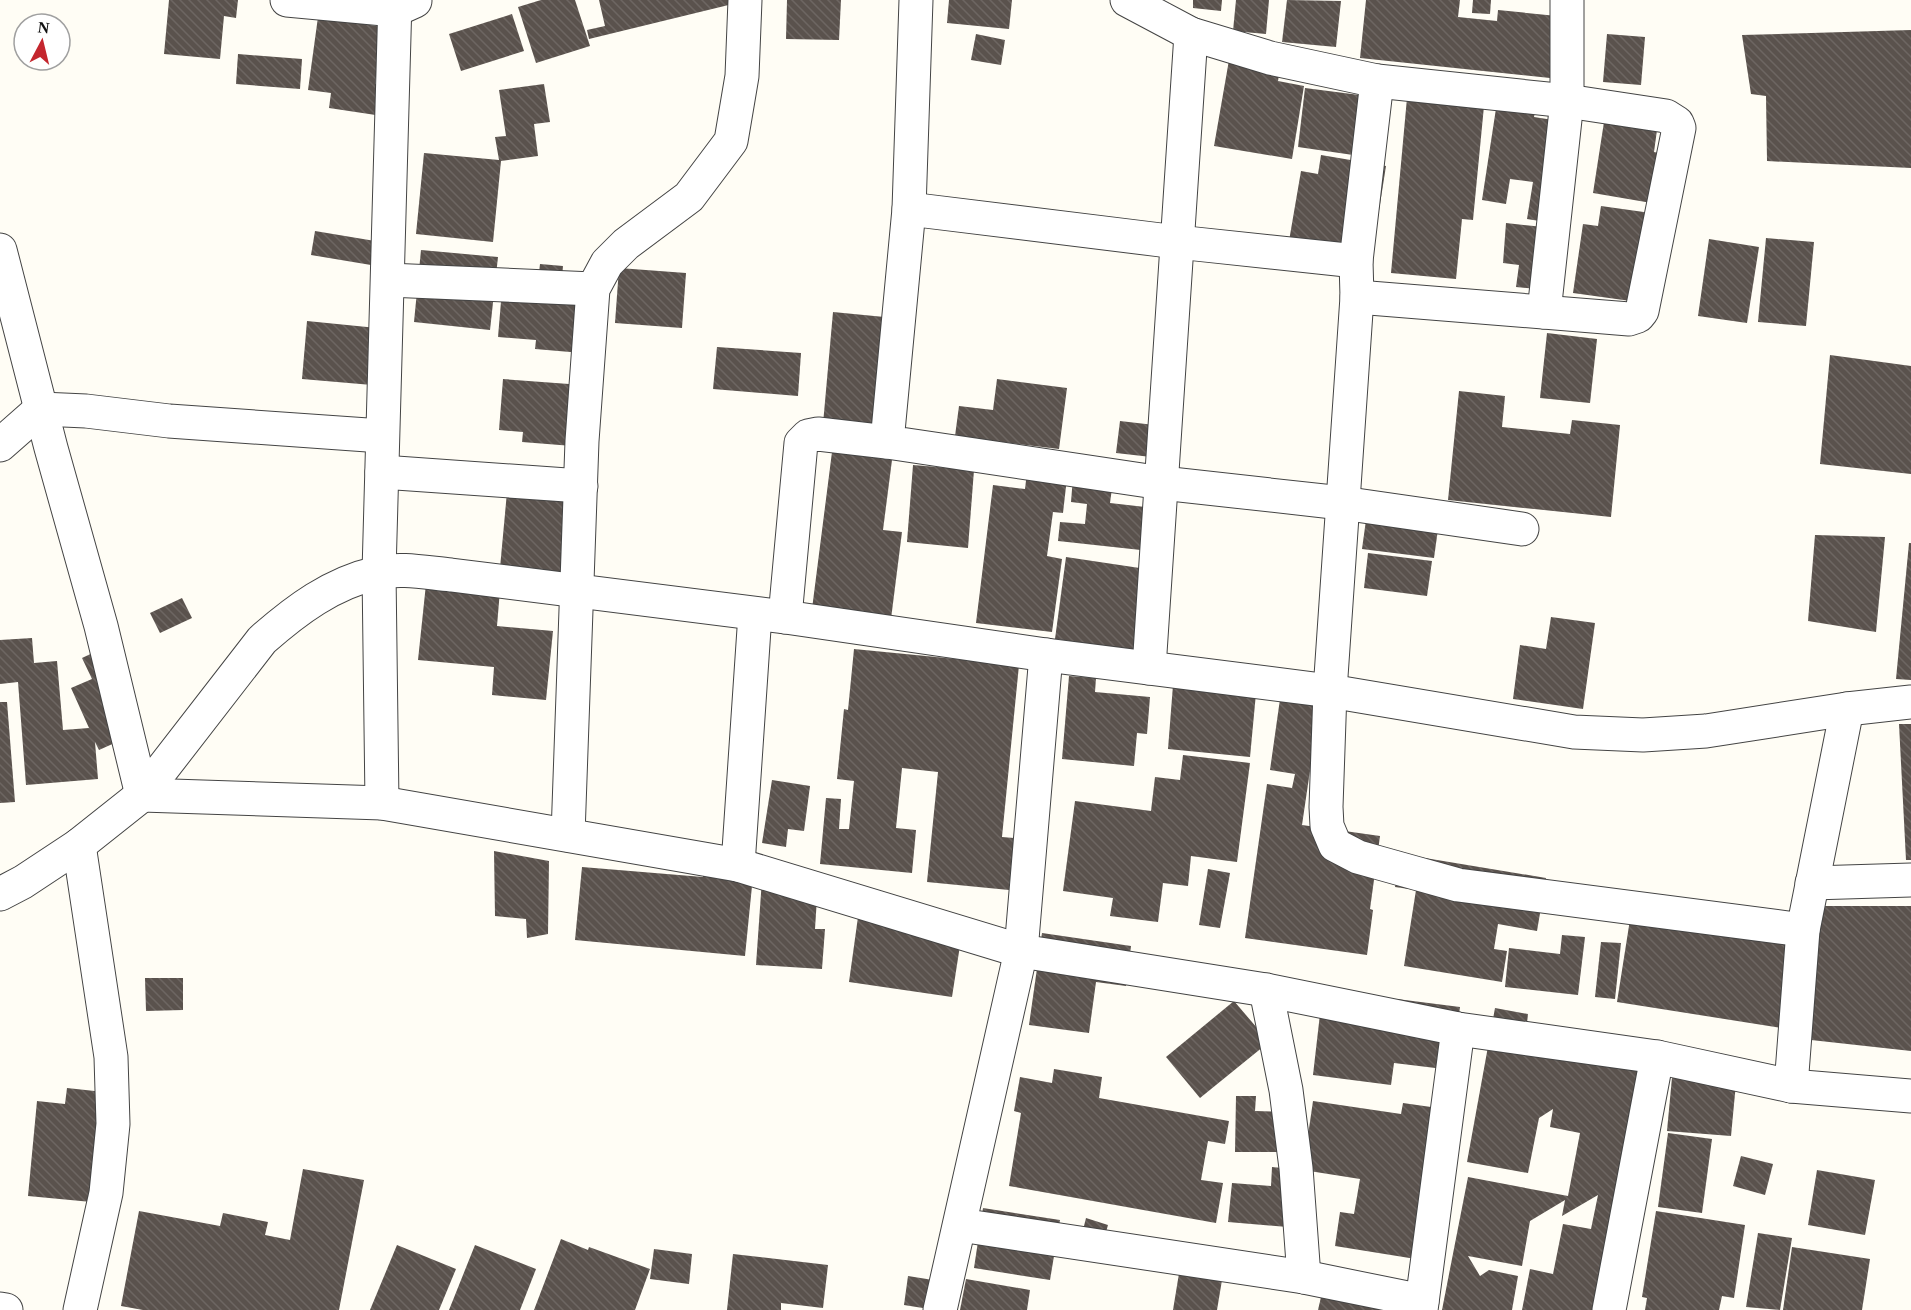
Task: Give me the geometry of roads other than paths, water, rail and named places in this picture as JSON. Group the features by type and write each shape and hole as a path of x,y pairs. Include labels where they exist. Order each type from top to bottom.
{"street":[{"path":"287,0 403,3 382,436 379,572 382,802"},
{"path":"568,836 581,486 593,288 607,263 626,244 689,198 731,141 742,75 745,0"},
{"path":"887,442 909,209 916,0"},
{"path":"1127,0 1191,34 1270,58 1377,81 1567,100 1665,116 1673,120 1679,128 1638,316 1629,319 1357,297"},
{"path":"1544,312 1567,100 1567,0"},
{"path":"1149,669 1191,34"},
{"path":"1377,81 1356,261 1357,297 1330,691 1327,826 1335,845 1358,857 1458,885 1803,930"},
{"path":"909,209 1177,242 1356,261"},
{"path":"0,250 101,626 142,795"},
{"path":"388,280 593,288"},
{"path":"0,446 41,409 86,411 169,421 382,436"},
{"path":"738,865 770,615 801,443 808,436 818,434 887,442 1162,483 1342,503 1522,529"},
{"path":"382,472 581,486"},
{"path":"0,894 23,882 79,845 142,795 262,640 299,609 319,596 379,572 414,571 770,615 1149,669 1330,691 1574,732 1643,735 1706,731 1847,709 1911,702"},
{"path":"940,1310 1021,951 1046,655"},
{"path":"1791,1086 1803,930 1847,709"},
{"path":"142,795 382,802 738,865 1021,951 1266,990 1458,1029 1657,1057 1791,1086 1911,1096"},
{"path":"79,845 111,1057 113,1124 106,1192 80,1310"},
{"path":"1812,883 1911,880"},
{"path":"1266,990 1288,1101 1296,1168 1304,1277"},
{"path":"960,1225 1304,1277 1421,1305 1458,1029"},
{"path":"1609,1310 1657,1057"},
{"path":"0,1309 6,1310"}]}
